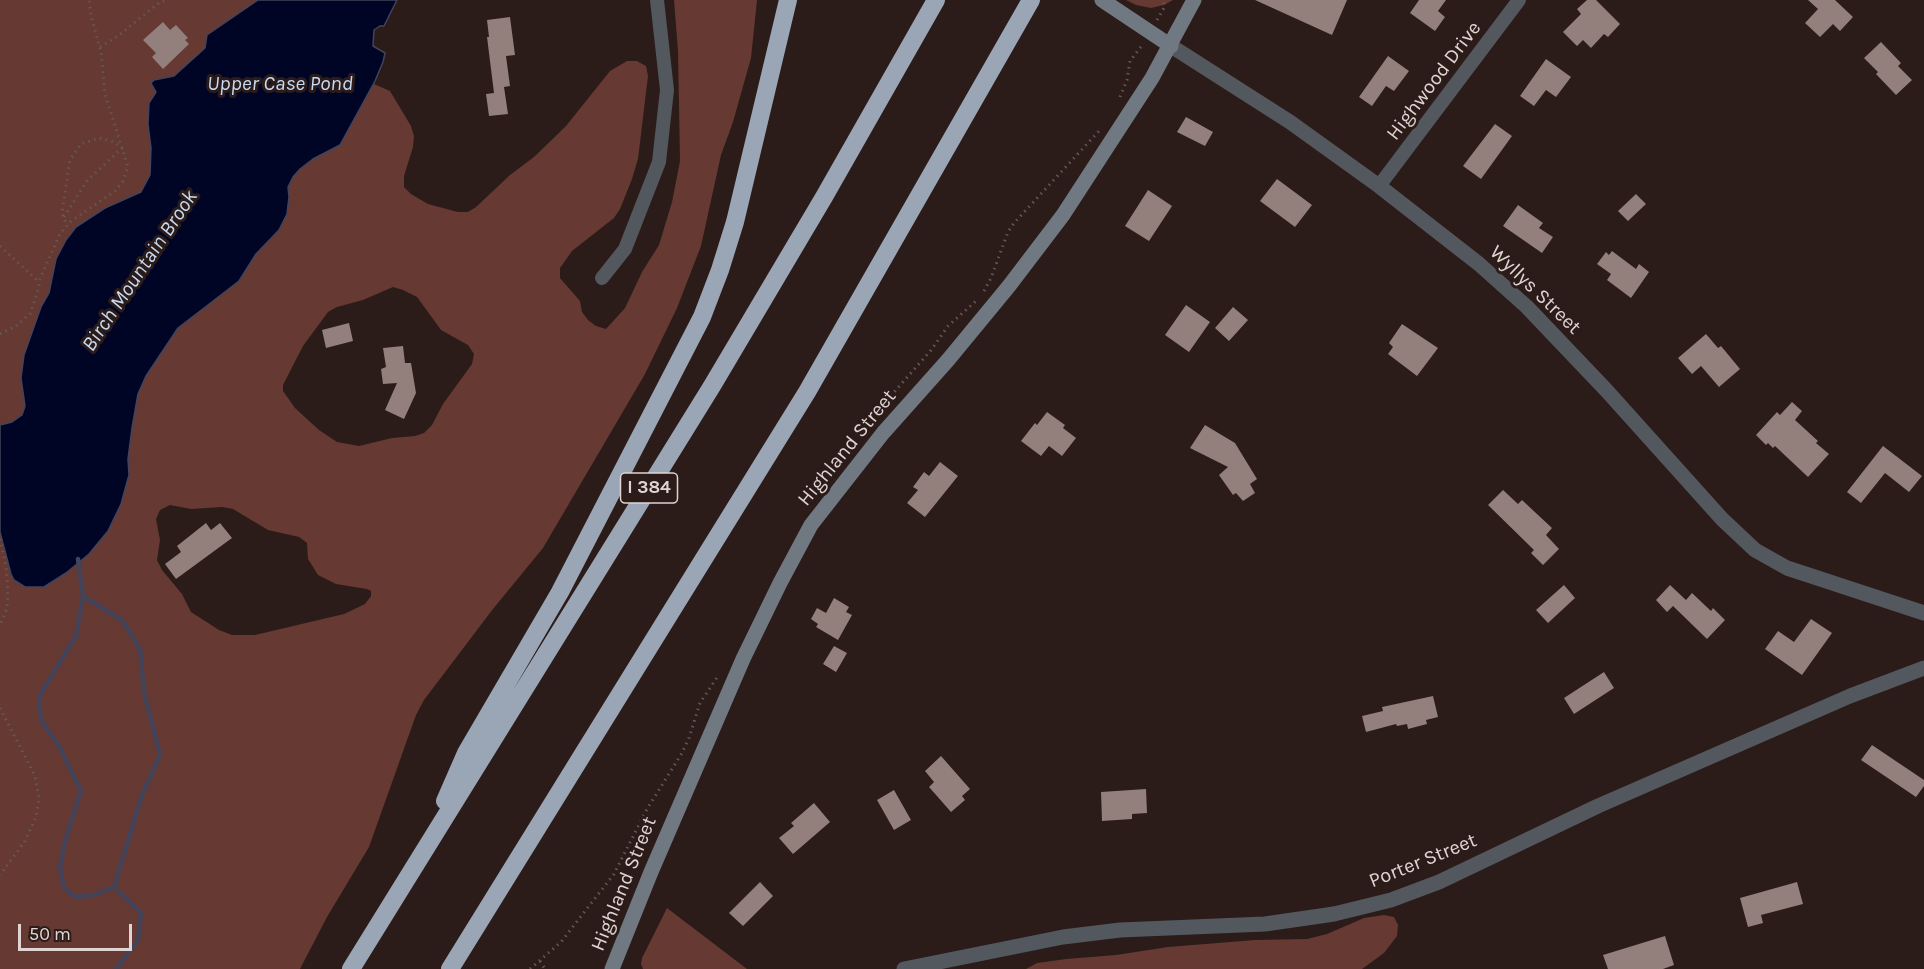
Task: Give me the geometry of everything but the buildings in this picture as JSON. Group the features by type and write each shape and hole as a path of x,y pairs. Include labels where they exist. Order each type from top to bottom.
{"highway":[{"path":"434,836 466,753 575,563 687,348 709,299 735,222 788,0"},
{"name":"I 384","path":"351,969 723,368 936,0"},
{"path":"450,969 807,392 1031,0"}],"main road":[{"name":"Wyllys Street","path":"1102,0 1171,46"},
{"name":"Highland Street","path":"612,969 651,872 743,659 811,525 883,433 1003,293 1063,215 1152,78 1194,0"}],"street":[{"path":"602,278 625,249 659,162 666,90 657,0"},
{"name":"Highwood Drive","path":"1379,186 1519,0"},
{"name":"Wyllys Street","path":"1171,46 1283,118 1379,186 1479,264 1527,307 1607,391 1722,519 1755,550 1787,568 1924,613"},
{"name":"Porter Street","path":"904,969 1063,938 1120,930 1265,924 1334,914 1391,900 1439,882 1598,806 1850,696 1924,668"}],"path":[{"path":"0,334 16,326 30,314 48,258 66,226 115,191 123,181 128,167 105,94 100,47 91,16 90,0"},
{"path":"100,47 118,36 160,2 166,0"},
{"path":"1164,0 1164,6"},
{"path":"66,226 62,213 70,160 81,144 99,138 114,142 122,148"},
{"path":"64,217 87,182 122,148"},
{"path":"0,246 39,281"},
{"path":"0,539 8,590 7,608 0,626"},
{"path":"0,708 35,776 39,799 36,818 25,841 0,875"},
{"path":"540,961 546,969"}],"shaded area":[{"path":"0,0 397,0 384,26 374,30 373,46 383,51 385,57 374,84 390,91 411,126 414,136 404,176 404,187 428,204 458,212 468,212 476,207 510,175 534,157 566,126 610,71 627,61 637,61 646,66 648,76 638,159 632,179 614,218 572,251 560,268 560,278 580,301 582,312 588,320 606,329 625,308 642,272 659,245 672,202 680,161 678,51 674,0 757,0 751,58 721,155 701,246 677,308 645,374 543,548 424,700 416,715 369,847 327,917 300,969 0,969","holes":["393,287 417,297 441,330 468,345 474,354 472,364 443,404 432,425 424,433 359,446 337,442 319,430 295,408 283,391 283,385 303,346 328,312","170,505 191,509 222,507 233,509 268,530 299,537 307,543 308,559 318,575 336,584 367,589 371,591 371,596 365,604 344,614 255,635 232,635 219,630 191,612 182,594 162,570 157,560 160,540 156,519 160,510"]},
{"path":"1126,0 1173,0 1151,8"},
{"path":"667,908 747,969 643,969 642,958"},
{"path":"1384,915 1394,917 1398,925 1397,936 1384,953 1362,969 1026,969 1037,963 1168,947 1255,940 1307,939 1327,934 1364,918"}],"water":[{"name":"Upper Case Pond","path":"258,0 397,0 384,26 374,30 373,46 385,53 383,62 340,145 313,159 293,177 288,187 287,214 279,230 256,254 239,281 178,328 146,376 138,394 132,428 128,459 129,475 121,504 108,531 89,554 66,573 44,587 25,587 14,580 11,574 0,532 0,425 12,422 22,415 25,406 21,378 24,355 41,307 49,293 56,259 76,227 105,208 141,192 150,175 149,103 156,92 151,83 154,80 174,76 205,48 207,35"}],"waterway":[{"name":"Birch Mountain Brook","path":"78,559 83,596 76,636 41,693 39,704 42,722 59,746 81,791 65,841 60,868 64,888 76,897 94,895 114,887"},
{"name":"Birch Mountain Brook","path":"83,596 122,620 140,649 144,692 160,755 142,795 114,887 141,913 138,940 116,969"}]}
